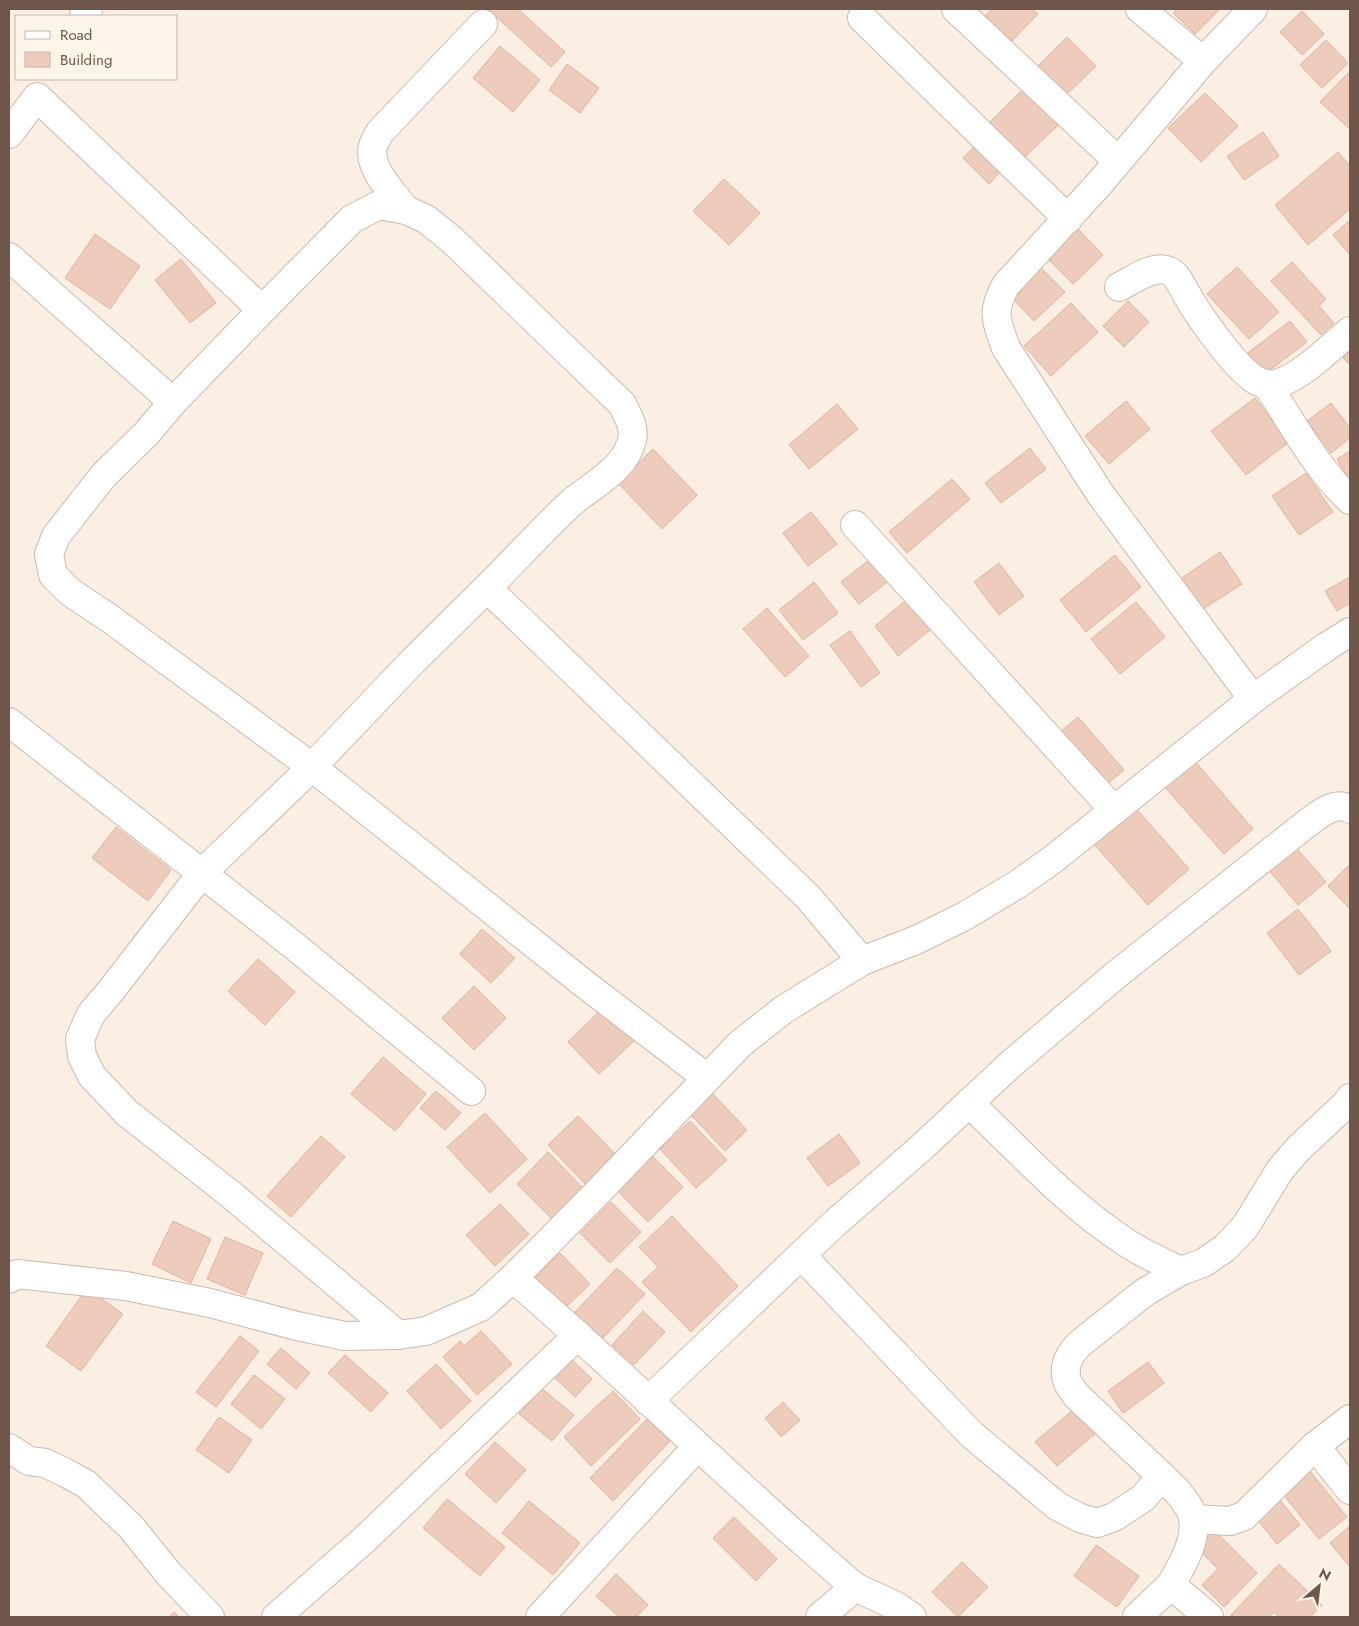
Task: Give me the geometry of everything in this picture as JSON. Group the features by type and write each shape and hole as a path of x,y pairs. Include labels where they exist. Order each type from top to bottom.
{"street":[{"path":"956,9 1118,161"},
{"path":"1140,9 1203,61"},
{"path":"1253,9 1203,61 1068,219 1006,285 997,301 996,320 1006,348 1101,494 1253,699"},
{"path":"862,18 1068,219"},
{"path":"406,210 379,175 373,160 373,146 386,126 483,24"},
{"path":"9,134 42,88 262,310"},
{"path":"398,1335 284,1239 127,1113 92,1076 82,1056 80,1039 91,1014 202,873 312,767 413,661 572,502 608,475 626,454 632,440 632,424 622,404 451,239 426,219 406,210 378,205 352,219 173,402 146,434 104,476 56,536 49,554 52,575 70,592 110,618 312,767 582,982 707,1078"},
{"path":"9,258 173,402"},
{"path":"1119,287 1159,269 1170,271 1178,279 1187,296 1212,331 1239,364 1254,379 1267,385 1278,384 1293,378 1350,332"},
{"path":"1267,385 1318,461 1338,488 1350,500"},
{"path":"855,525 1114,810"},
{"path":"487,588 808,896 862,961"},
{"path":"12,1273 126,1286 210,1303 297,1326 345,1336 398,1335 426,1331 481,1307 513,1278 596,1194 740,1044 783,1010 862,961 916,940 963,917 1018,884 1052,860 1253,699 1350,632"},
{"path":"9,722 292,944 471,1091"},
{"path":"648,1401 866,1194 1012,1063 1117,974 1299,830 1335,806 1350,809"},
{"path":"1136,1617 1172,1585 1185,1559 1192,1536 1194,1520 1188,1506 1176,1490 1077,1396 1068,1383 1066,1371 1068,1357 1083,1340 1145,1292 1181,1272 1203,1263 1226,1248 1245,1228 1280,1170 1298,1149 1350,1098"},
{"path":"969,1103 1090,1217 1125,1242 1181,1272"},
{"path":"801,1255 971,1434 1057,1506 1080,1518 1097,1523 1114,1517 1143,1498 1162,1476"},
{"path":"513,1278 578,1335 792,1534 855,1587 896,1606 912,1617"},
{"path":"276,1617 365,1539 578,1335"},
{"path":"1194,1520 1230,1521 1244,1516 1315,1446 1350,1419"},
{"path":"1315,1446 1350,1490"},
{"path":"540,1617 698,1447"},
{"path":"9,1448 30,1461 45,1463 86,1484 131,1527 168,1573 210,1617"},
{"path":"1172,1585 1209,1617"},
{"path":"820,1617 855,1587"}],"building":[{"path":"490,9 518,9 565,52 551,67"},
{"path":"992,9 1032,9 1038,14 1011,42 985,16"},
{"path":"1177,9 1220,9 1195,34 1173,13"},
{"path":"1302,11 1324,34 1302,55 1280,32"},
{"path":"1067,37 1096,66 1063,98 1035,69"},
{"path":"1326,40 1348,63 1322,88 1300,65"},
{"path":"500,46 540,80 513,112 473,78"},
{"path":"567,64 599,88 580,113 549,90"},
{"path":"1348,73 1350,75 1350,129 1320,102"},
{"path":"1025,87 1061,122 1022,160 987,125"},
{"path":"1205,93 1238,126 1201,162 1168,128"},
{"path":"1263,132 1279,156 1244,180 1227,156"},
{"path":"978,143 1004,168 989,184 963,158"},
{"path":"1338,152 1350,166 1350,209 1308,245 1275,205"},
{"path":"724,179 760,213 729,245 693,211"},
{"path":"1350,220 1350,255 1333,235"},
{"path":"1078,229 1103,255 1073,284 1047,258"},
{"path":"95,234 140,266 110,309 65,278"},
{"path":"181,259 216,303 190,323 155,280"},
{"path":"1292,262 1326,299 1319,306 1334,323 1321,335 1271,281"},
{"path":"1039,266 1065,292 1034,321 1009,295"},
{"path":"1237,267 1279,312 1249,339 1207,294"},
{"path":"1128,301 1149,322 1124,347 1103,326"},
{"path":"1071,303 1098,332 1051,376 1024,346"},
{"path":"1290,321 1307,342 1262,376 1245,355"},
{"path":"1350,351 1350,365 1343,358"},
{"path":"1255,398 1289,442 1246,475 1211,431"},
{"path":"1126,401 1150,429 1109,464 1085,436"},
{"path":"1331,403 1350,428 1350,438 1331,453 1307,421"},
{"path":"837,404 858,429 809,469 789,445"},
{"path":"1030,448 1046,469 1001,503 985,483"},
{"path":"653,449 697,495 662,529 618,483"},
{"path":"1350,451 1350,481 1337,459"},
{"path":"1306,473 1333,512 1299,535 1272,496"},
{"path":"952,479 970,499 907,553 889,532"},
{"path":"811,512 837,544 808,566 783,533"},
{"path":"1220,552 1242,584 1200,611 1179,580"},
{"path":"1115,555 1141,587 1086,632 1060,600"},
{"path":"873,557 891,579 859,604 841,582"},
{"path":"999,563 1024,596 999,615 974,582"},
{"path":"1350,577 1350,603 1337,611 1325,591"},
{"path":"814,582 838,613 803,640 779,610"},
{"path":"911,596 935,626 898,656 875,626"},
{"path":"1136,602 1165,637 1120,674 1091,639"},
{"path":"767,608 809,656 785,677 743,629"},
{"path":"850,631 880,673 861,687 830,645"},
{"path":"1078,717 1124,770 1106,785 1060,732"},
{"path":"1193,759 1253,829 1224,854 1163,785"},
{"path":"1133,805 1189,869 1148,905 1092,842"},
{"path":"116,827 171,870 148,901 92,858"},
{"path":"1293,844 1326,882 1298,905 1266,867"},
{"path":"1350,864 1350,909 1328,886"},
{"path":"1298,909 1331,951 1299,975 1267,933"},
{"path":"482,929 515,958 491,983 460,954"},
{"path":"258,959 295,992 265,1025 228,991"},
{"path":"474,986 506,1018 474,1050 442,1018"},
{"path":"607,1004 638,1037 599,1074 568,1042"},
{"path":"383,1057 426,1094 395,1131 351,1094"},
{"path":"436,1091 461,1113 445,1130 420,1108"},
{"path":"711,1092 747,1130 725,1151 689,1113"},
{"path":"485,1113 527,1159 490,1193 447,1147"},
{"path":"578,1116 617,1156 587,1186 548,1145"},
{"path":"690,1121 727,1160 696,1188 660,1149"},
{"path":"839,1134 860,1163 828,1186 807,1158"},
{"path":"321,1136 345,1157 291,1217 267,1196"},
{"path":"548,1152 586,1191 555,1222 517,1184"},
{"path":"651,1155 683,1187 648,1222 616,1189"},
{"path":"611,1202 641,1232 610,1263 580,1233"},
{"path":"500,1204 529,1234 495,1266 466,1235"},
{"path":"672,1216 738,1286 691,1332 642,1282 658,1267 639,1247"},
{"path":"173,1221 211,1239 191,1283 152,1264"},
{"path":"225,1237 263,1253 245,1295 207,1279"},
{"path":"560,1253 590,1284 565,1308 535,1278"},
{"path":"617,1268 645,1294 602,1339 574,1313"},
{"path":"87,1288 123,1314 81,1371 46,1346"},
{"path":"643,1311 665,1332 634,1365 612,1345"},
{"path":"481,1331 512,1364 477,1395 443,1357 460,1341 464,1346"},
{"path":"240,1336 259,1351 216,1407 196,1392"},
{"path":"281,1348 310,1373 296,1389 267,1364"},
{"path":"345,1355 388,1393 371,1412 328,1373"},
{"path":"569,1357 592,1379 575,1397 552,1375"},
{"path":"1148,1362 1164,1383 1123,1413 1108,1391"},
{"path":"436,1364 471,1401 441,1429 407,1391"},
{"path":"254,1375 285,1399 261,1429 231,1404"},
{"path":"541,1388 574,1415 552,1441 519,1414"},
{"path":"613,1391 640,1419 591,1466 564,1437"},
{"path":"783,1402 800,1420 781,1437 765,1418"},
{"path":"1074,1409 1096,1433 1057,1466 1035,1442"},
{"path":"219,1417 252,1440 229,1473 196,1450"},
{"path":"647,1419 670,1441 613,1501 590,1478"},
{"path":"495,1442 526,1470 496,1503 465,1474"},
{"path":"1309,1470 1347,1517 1319,1539 1281,1492"},
{"path":"447,1499 505,1547 480,1576 423,1528"},
{"path":"1280,1500 1300,1525 1277,1544 1257,1519"},
{"path":"529,1501 580,1543 553,1575 502,1533"},
{"path":"734,1517 777,1559 756,1581 713,1538"},
{"path":"1350,1526 1350,1567 1330,1543"},
{"path":"1214,1530 1257,1573 1224,1607 1202,1585 1218,1569 1197,1548"},
{"path":"1096,1545 1139,1576 1117,1607 1074,1576"},
{"path":"962,1562 988,1587 958,1617 932,1592"},
{"path":"1279,1564 1322,1605 1310,1617 1279,1617 1274,1612 1269,1617 1234,1617 1231,1615"},
{"path":"616,1574 648,1605 636,1617 619,1617 596,1596"},
{"path":"174,1612 179,1617 169,1617"}]}
